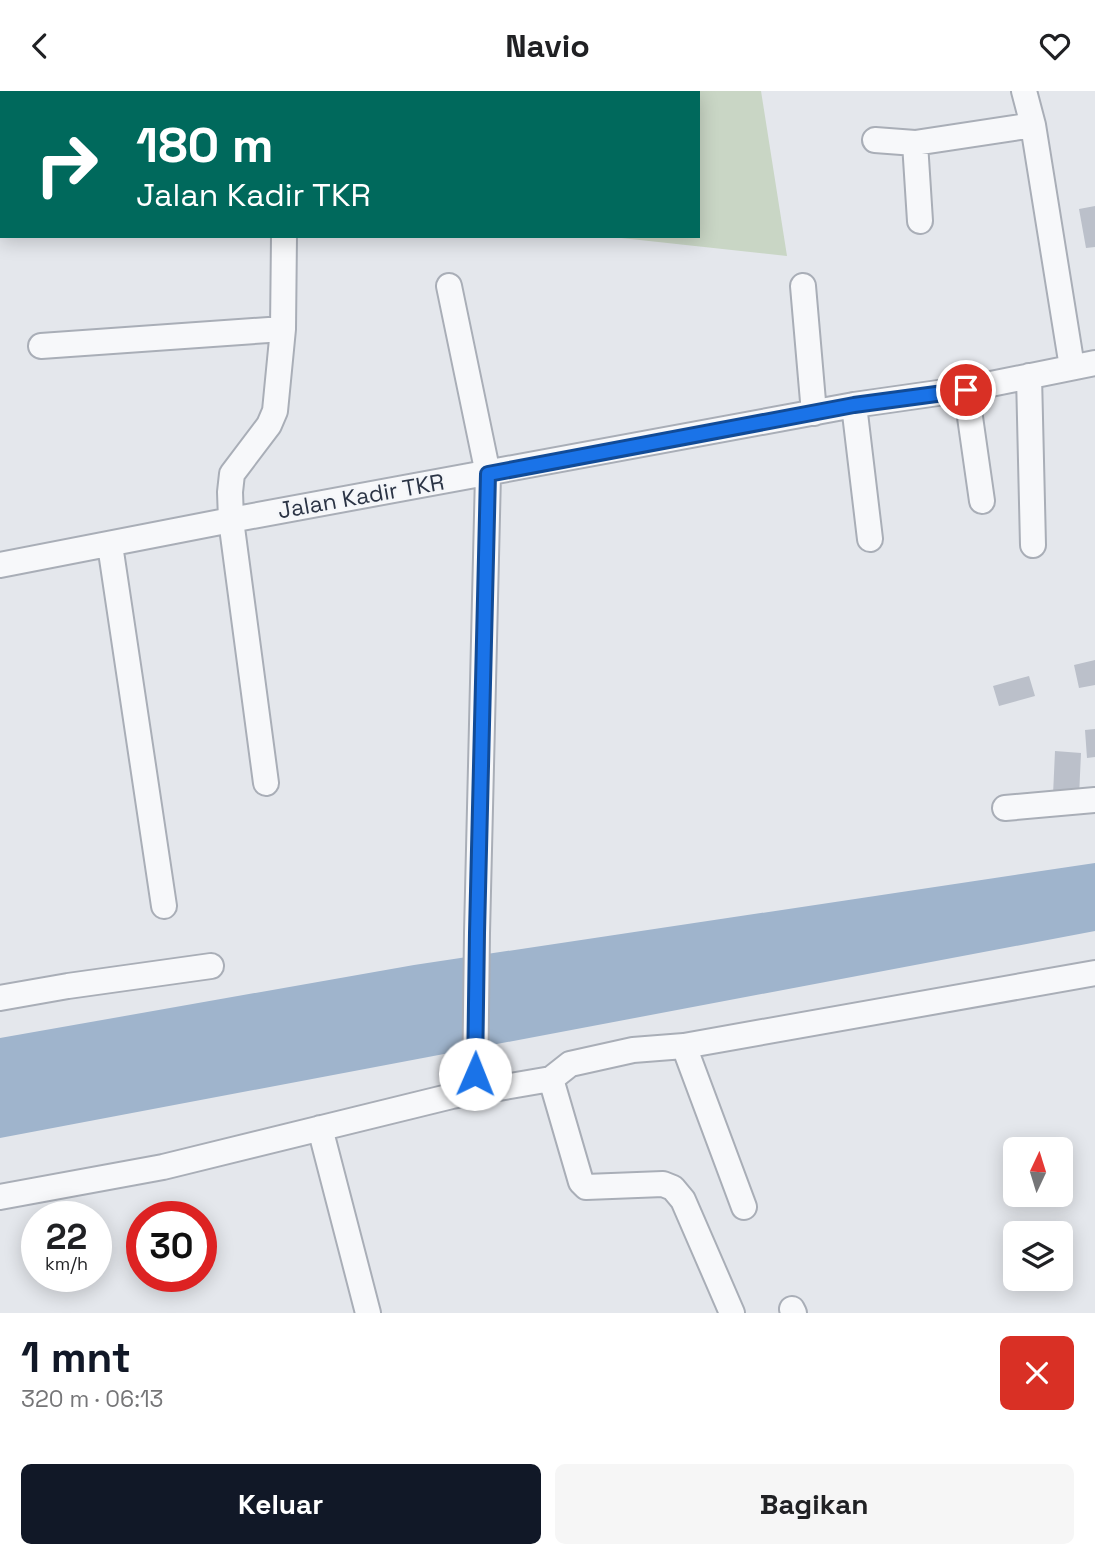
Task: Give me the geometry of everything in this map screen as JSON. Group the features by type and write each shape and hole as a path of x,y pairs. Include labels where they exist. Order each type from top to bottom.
{"street":[{"path":"1024,91 1084,365"},
{"path":"875,140 915,143 1033,125"},
{"path":"915,143 920,221"},
{"path":"266,783 231,520 230,492 232,474 270,425 275,411 283,329 284,238"},
{"path":"449,286 488,474 475,1092"},
{"path":"803,286 814,413"},
{"path":"41,346 283,329"},
{"name":"Jalan Kadir TKR","path":"0,565 854,405 966,390 1084,365"},
{"path":"1028,376 1033,545"},
{"path":"966,390 982,501"},
{"path":"854,405 870,539"},
{"path":"110,545 164,906"},
{"path":"1005,808 1095,800"},
{"path":"0,998 211,966"},
{"path":"0,1197 163,1167 452,1096 551,1079 570,1064 633,1050 684,1047 1095,973"},
{"path":"684,1047 744,1206"},
{"path":"551,1079 582,1182 586,1187 663,1184 673,1188 683,1201 732,1313"},
{"path":"320,1128 368,1313"}],"green space":[{"path":"700,91 761,91 787,256 621,238 700,238"}],"water":[{"path":"1095,863 1095,931 0,1138 0,1038 414,965"}],"building":[{"path":"1095,206 1095,247 1086,248 1079,209"},
{"path":"1095,660 1095,685 1079,688 1074,665"},
{"path":"1029,676 1035,696 999,706 993,686"},
{"path":"1095,729 1095,757 1087,758 1085,730"},
{"path":"1055,751 1081,753 1079,797 1053,795"}],"route":[{"path":"475,1074 488,474 854,405 966,390"}]}
